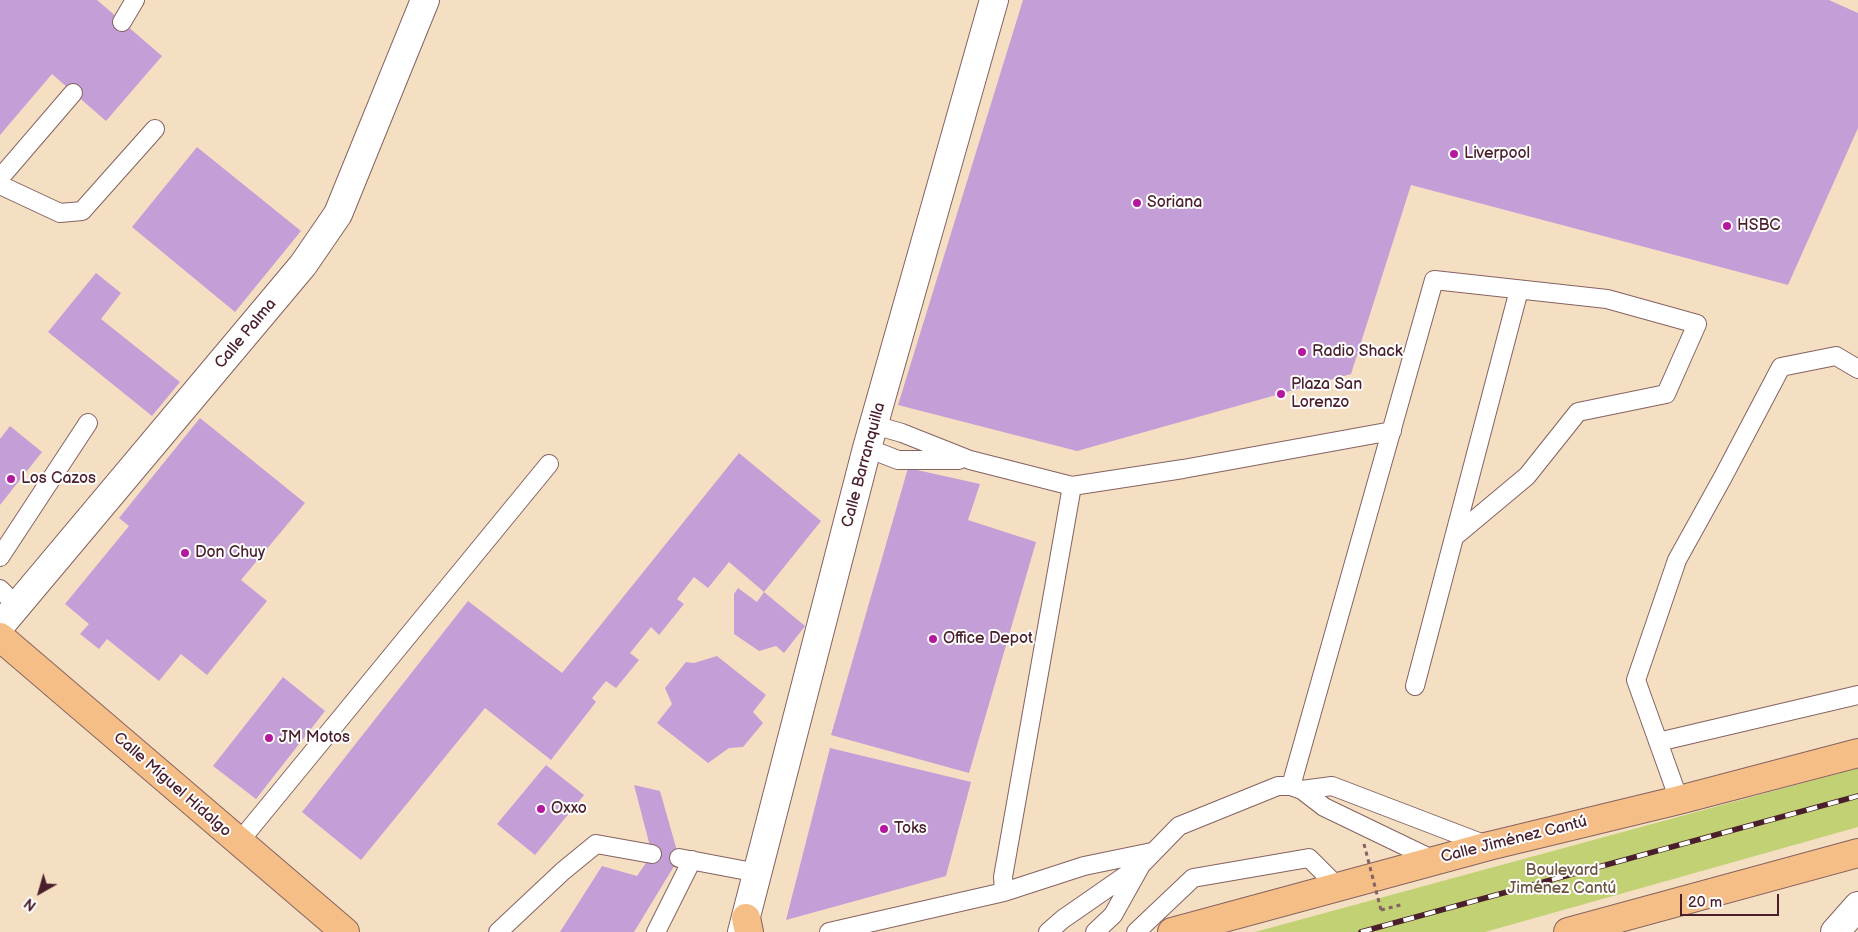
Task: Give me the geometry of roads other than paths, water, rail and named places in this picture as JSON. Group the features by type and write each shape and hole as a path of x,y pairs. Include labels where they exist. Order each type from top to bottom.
{"main road":[{"name":"Calle Míguel Hidalgo","path":"0,637 345,932"},
{"name":"Calle Jiménez Cantú","path":"1172,932 1434,860 1679,800 1858,753"},
{"path":"1568,932 1858,854"}],"street":[{"name":"Calle Palma","path":"5,607 303,266 338,214 425,0"},
{"name":"Calle Barranquilla","path":"746,927 758,873 871,436 994,0"},
{"path":"1835,932 1858,906"}],"lane":[{"path":"122,22 135,0"},
{"path":"0,178 73,93"},
{"path":"0,185 60,213 82,212 155,129"},
{"path":"1296,788 1434,280 1607,300 1697,324 1666,394 1578,412 1527,476 1454,537"},
{"path":"1415,686 1519,290"},
{"path":"1679,800 1636,680 1677,560 1781,367 1836,356 1858,369"},
{"path":"0,557 88,423"},
{"path":"871,436 902,433 970,460 1072,486 1183,469 1392,432"},
{"path":"871,436 898,460 970,460"},
{"path":"239,842 549,464"},
{"path":"1004,892 1003,877 1072,486"},
{"path":"1658,742 1858,695"},
{"path":"1048,932 1146,858 1179,826 1278,786 1296,788 1332,786 1489,846"},
{"path":"1296,788 1324,807 1434,860"},
{"path":"498,932 563,871 596,844 652,854"},
{"path":"829,932 1004,892 1084,866 1146,858"},
{"path":"1095,932 1113,915 1146,858"},
{"path":"1136,932 1193,878 1309,858 1338,887"},
{"path":"656,932 686,859 758,873"}],"railway":[{"path":"1361,932 1858,796"}],"place":[{"name":"Liverpool","path":"1454,154"},
{"name":"Soriana","path":"1137,203"},
{"name":"HSBC","path":"1727,226"},
{"name":"Radio Shack","path":"1302,352"},
{"name":"Plaza San Lorenzo","path":"1281,394"},
{"name":"Los Cazos","path":"11,479"},
{"name":"Don Chuy","path":"185,553"},
{"name":"Office Depot","path":"933,639"},
{"name":"JM Motos","path":"269,738"},
{"name":"Oxxo","path":"541,809"},
{"name":"Toks","path":"884,829"}],"park label":[{"name":"Boulevard Jiménez Cantú","path":"1562,880"}]}
